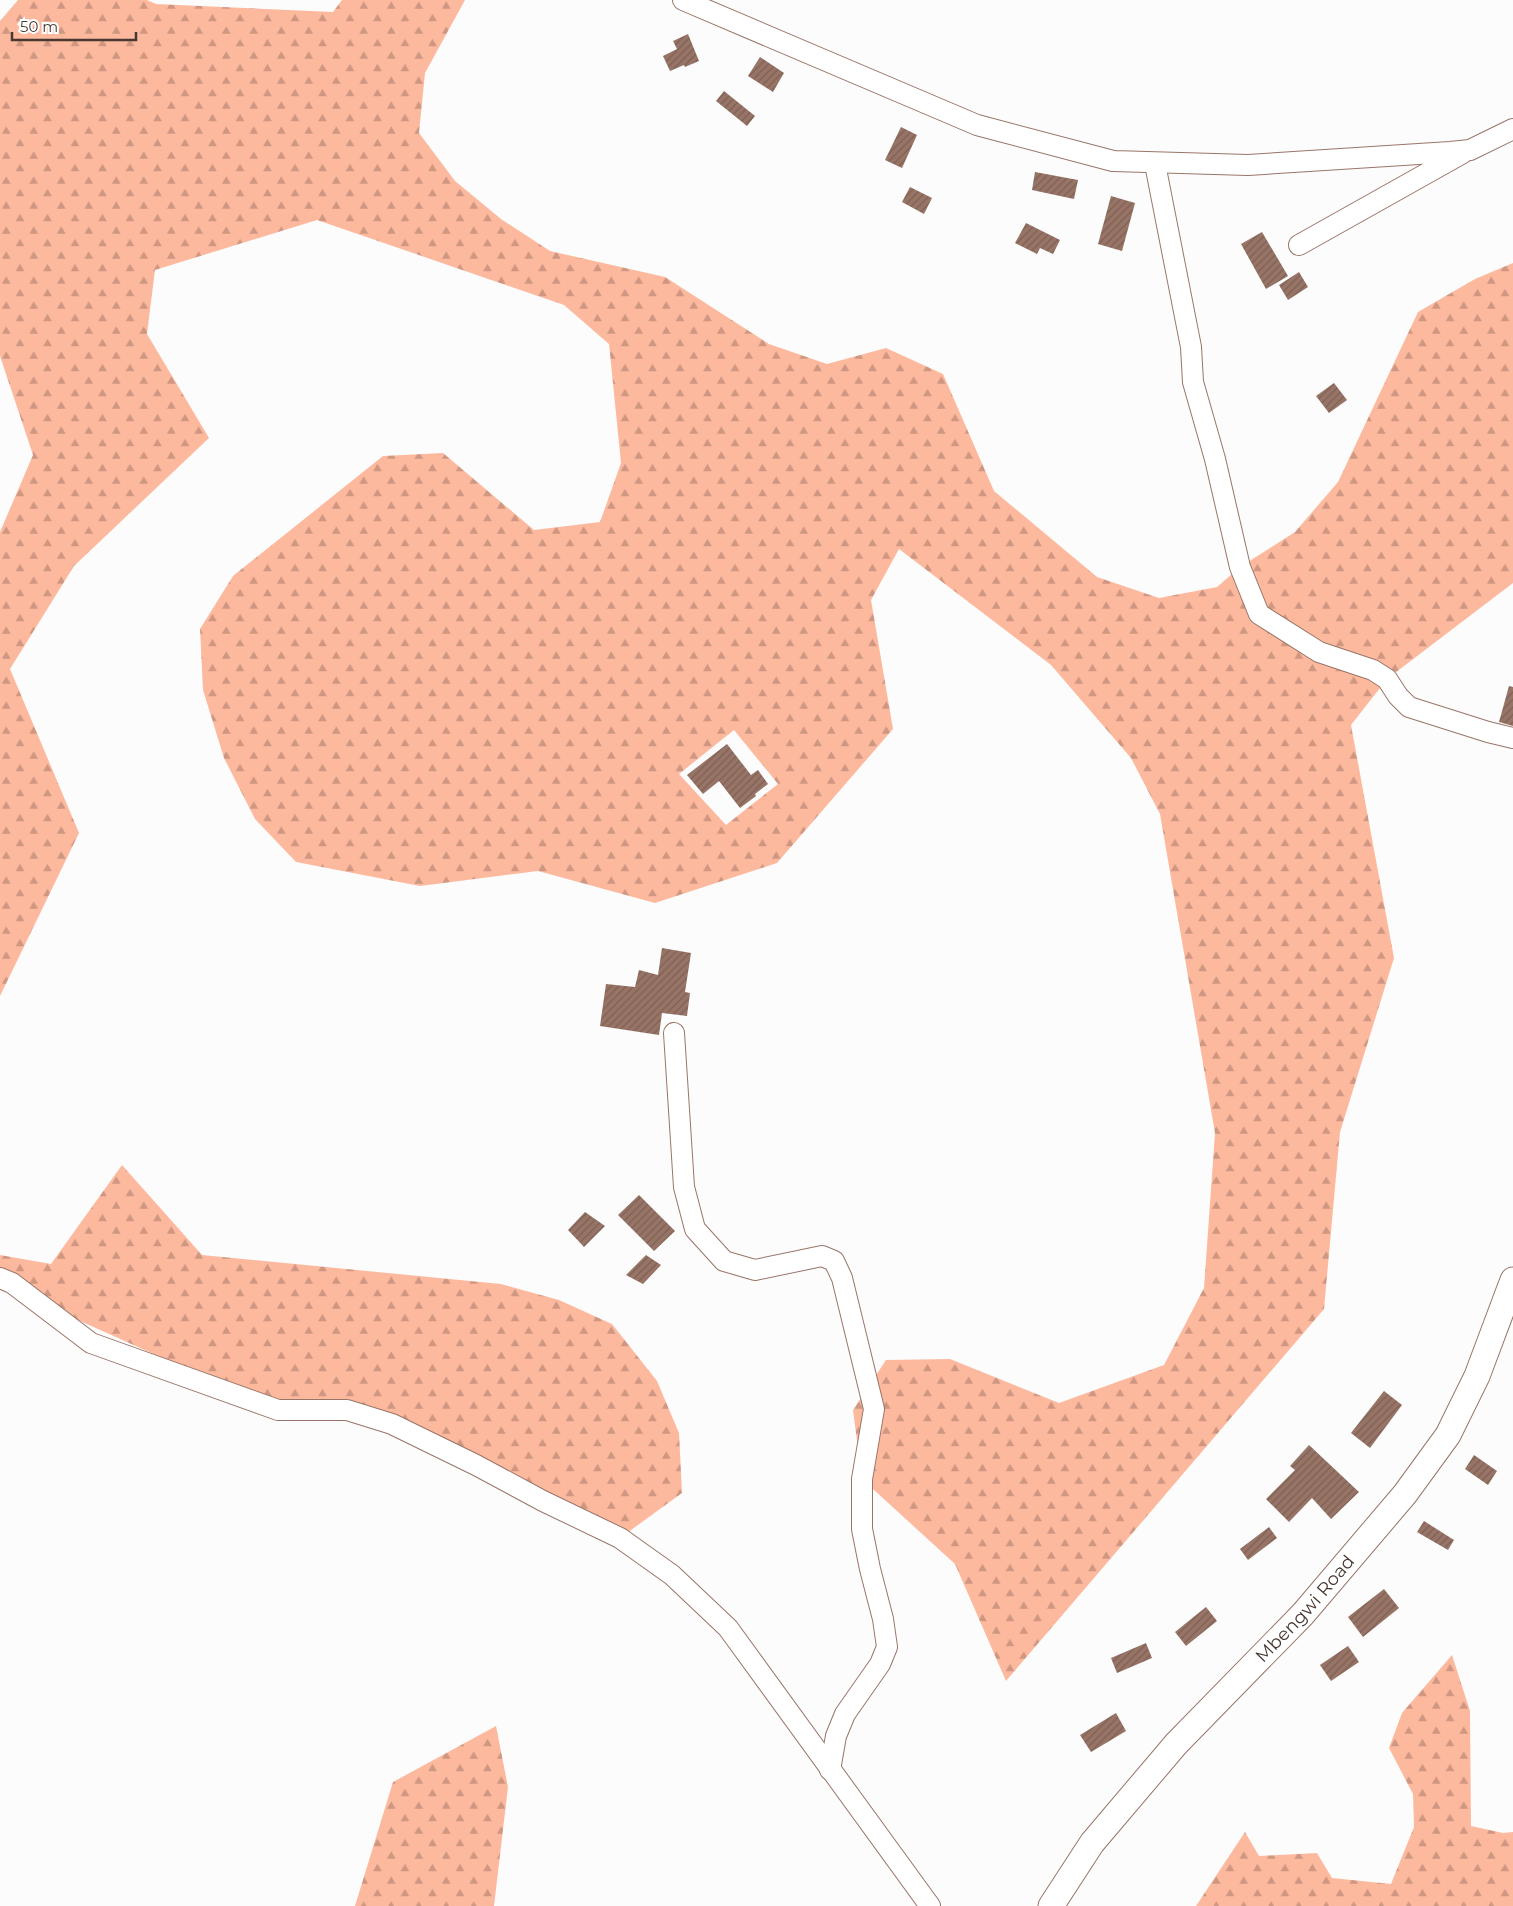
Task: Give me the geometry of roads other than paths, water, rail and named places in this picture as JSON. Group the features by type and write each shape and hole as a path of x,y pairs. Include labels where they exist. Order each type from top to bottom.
{"main road":[{"name":"Mbengwi Road","path":"1051,1906 1092,1843 1176,1744 1303,1614 1405,1494 1448,1435 1477,1376 1513,1280"}],"street":[{"path":"683,0 977,125 1113,161 1155,164 1248,165 1470,150"},
{"path":"1299,244 1470,150 1513,129"},
{"path":"1155,164 1191,347 1192,382 1215,459 1240,567 1259,614 1319,652 1373,670 1387,679 1398,696 1409,707 1513,738"},
{"path":"674,1033 684,1187 695,1229 724,1261 755,1270 822,1256 834,1261 842,1278 874,1410 862,1479 862,1529 883,1619 887,1647 880,1664 845,1714 836,1736 830,1770"},
{"path":"0,1278 12,1283 91,1343 278,1410 347,1410 392,1424 620,1538 672,1575 728,1628 930,1906"}]}
